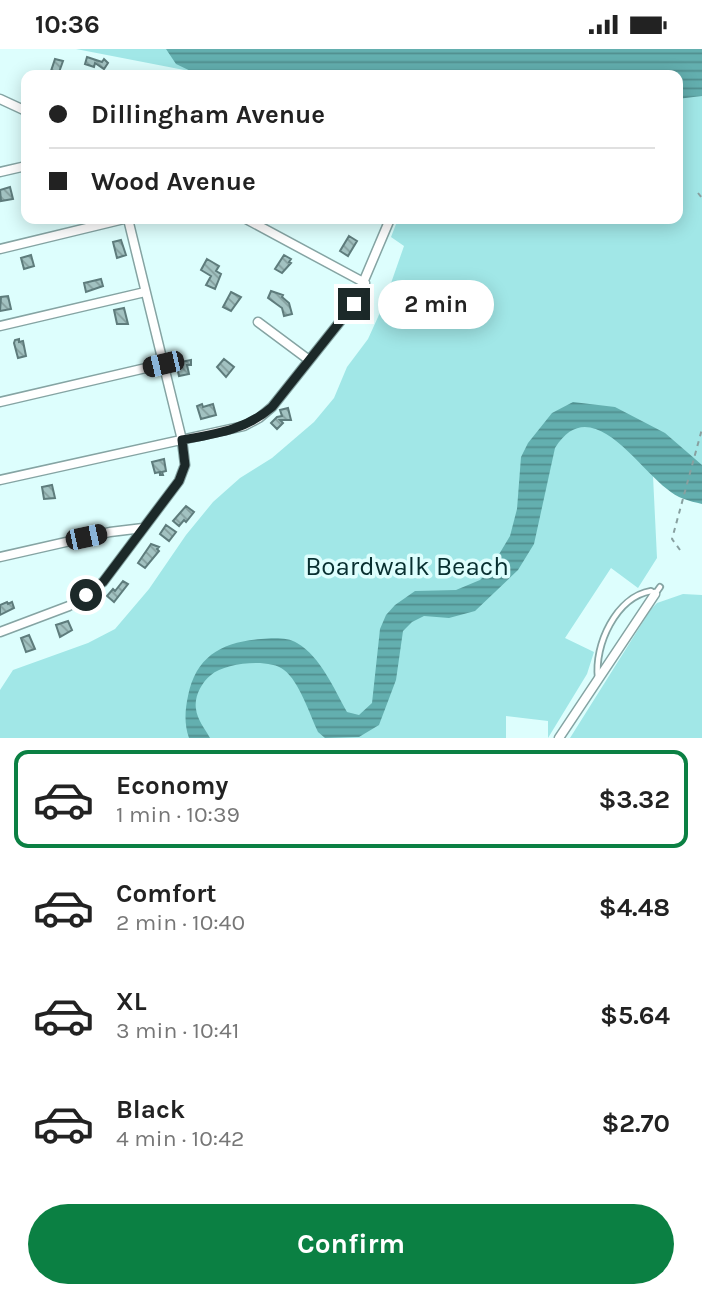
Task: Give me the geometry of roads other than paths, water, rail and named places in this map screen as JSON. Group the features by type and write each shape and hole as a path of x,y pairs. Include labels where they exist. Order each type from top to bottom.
{"street":[{"path":"0,99 21,109"},
{"path":"0,172 21,167"},
{"path":"0,249 105,224"},
{"path":"0,632 69,606 103,582 179,481 185,465 182,440 127,224"},
{"path":"255,224 365,283"},
{"path":"0,480 244,426 259,418 272,407 354,304 388,224"},
{"path":"0,326 145,292"},
{"path":"258,322 309,360"},
{"path":"0,402 163,364"},
{"path":"0,557 143,527"},
{"path":"559,738 657,591"}],"lane":[{"path":"598,679 598,658 603,636 609,627 634,598 645,592 657,591"}],"park label":[{"name":"Boardwalk Beach","path":"407,566"}]}
